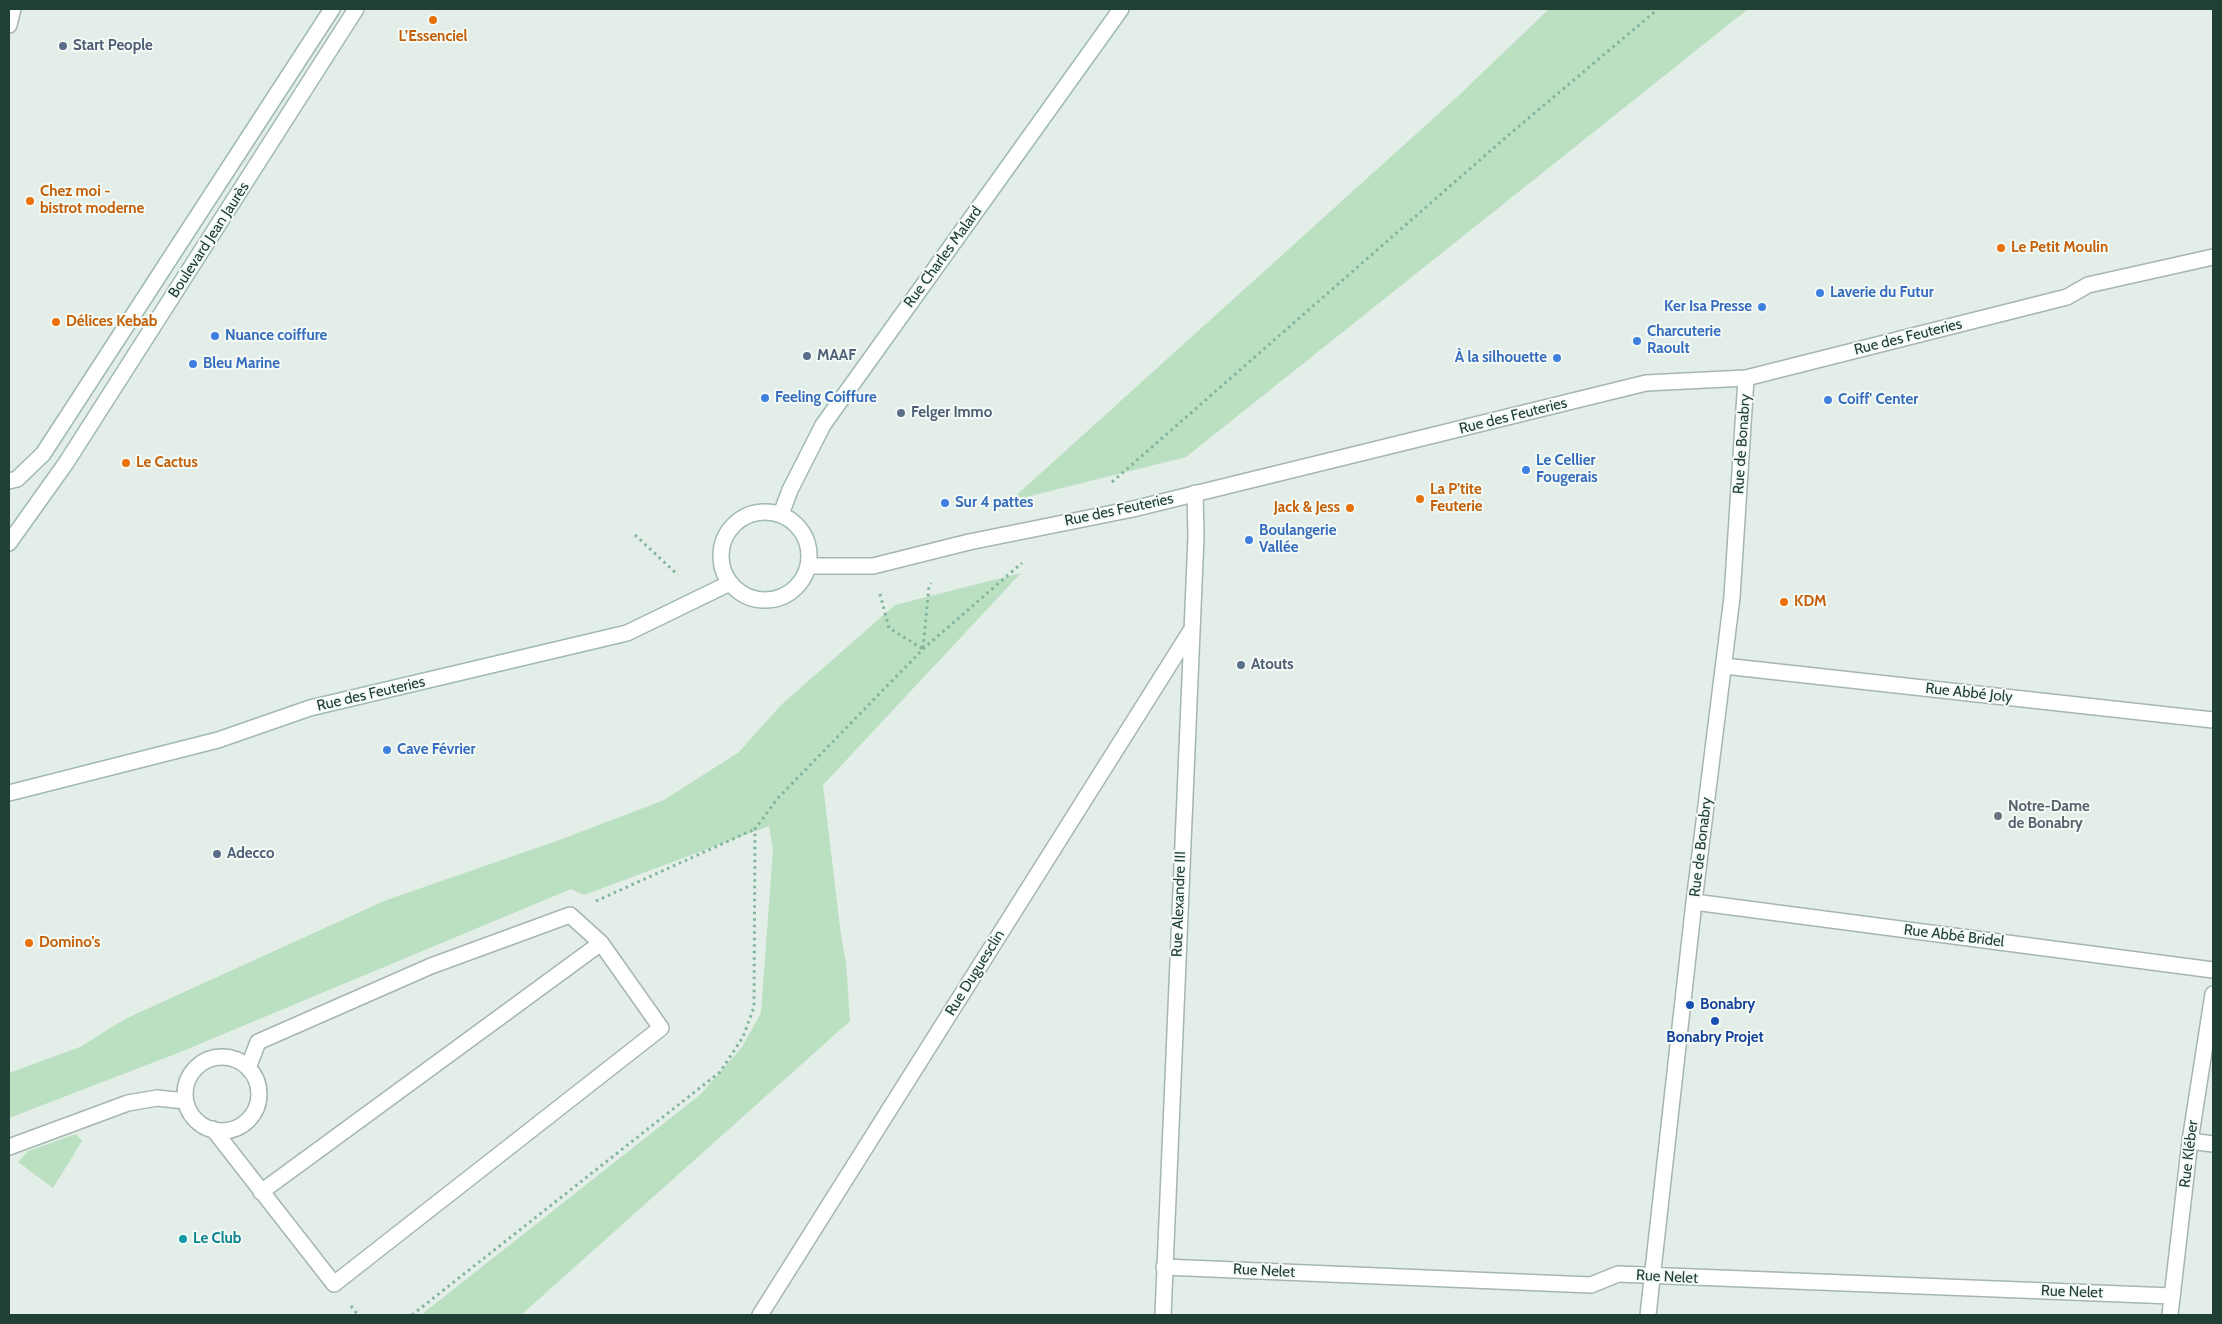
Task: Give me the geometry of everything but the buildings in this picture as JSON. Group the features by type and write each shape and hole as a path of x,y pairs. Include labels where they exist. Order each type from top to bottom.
{"street":[{"path":"9,25 13,9"},
{"name":"Boulevard Jean Jaurès","path":"9,482 17,479 43,454 332,9"},
{"name":"Boulevard Jean Jaurès","path":"9,544 66,463 356,9"},
{"name":"Rue Charles Malard","path":"781,514 790,490 823,424 1118,10"},
{"name":"Rue des Feuteries","path":"808,566 873,566 968,542 1133,509 1226,487 1646,383 1746,378 2067,298 2088,285 2213,256"},
{"name":"Rue de Bonabry","path":"1648,1315 1694,902 1732,597 1746,378"},
{"name":"Rue Alexandre III","path":"1163,1315 1196,537 1196,493"},
{"path":"766,511 781,514 794,522 804,534 809,548 808,566 797,587 776,599 761,601 741,594 730,583 721,565 720,552 722,542 729,528 750,513 766,511"},
{"name":"Rue des Feuteries","path":"9,793 218,740 310,708 627,633 730,583"},
{"name":"Rue Duguesclin","path":"760,1315 1191,631"},
{"name":"Rue Abbé Joly","path":"1724,666 2213,720"},
{"name":"Rue Abbé Bridel","path":"1694,902 2213,970"},
{"path":"213,1130 334,1284 661,1028 601,943 570,915 431,966 258,1042 248,1068"},
{"path":"261,1192 601,943"},
{"name":"Rue Kléber","path":"2170,1315 2190,1141 2213,994"},
{"path":"215,1057 227,1057 239,1061 248,1068 255,1077 259,1100 255,1111 248,1120 239,1127 228,1131 205,1128 196,1121 189,1112 185,1101 185,1089 188,1078 195,1068 204,1061 215,1057"},
{"path":"9,1147 128,1103 157,1098 185,1101"},
{"path":"2190,1141 2213,1144"},
{"name":"Rue Nelet","path":"1164,1267 1591,1285 1618,1274 2172,1296"}],"path":[{"path":"1109,484 1497,144 1658,9"},
{"path":"635,535 702,598"},
{"path":"570,915 755,828 778,798 923,649 1027,558"},
{"path":"873,566 889,628 923,649"},
{"path":"923,649 929,586 935,579"},
{"path":"412,1315 720,1072 743,1037 754,1007 755,828"}],"green space":[{"path":"1549,9 1748,9 1186,457 1010,501 1457,97"},
{"path":"1021,573 823,785 841,936 846,962 850,1021 521,1315 421,1315 701,1094 742,1047 761,1013 773,849 769,826 584,895 571,889 183,1051 9,1118 9,1073 80,1047 125,1019 384,901 565,838 664,800 739,752 781,705 895,605"},
{"path":"76,1134 82,1141 53,1188 18,1162 28,1151"}],"place":[{"name":"L’Essenciel","path":"433,20"},
{"name":"Start People","path":"63,46"},
{"name":"Chez moi - bistrot moderne","path":"30,201"},
{"name":"Le Petit Moulin","path":"2001,248"},
{"name":"Laverie du Futur","path":"1820,293"},
{"name":"Ker Isa Presse","path":"1762,307"},
{"name":"Délices Kebab","path":"56,322"},
{"name":"Nuance coiffure","path":"215,336"},
{"name":"Charcuterie Raoult","path":"1637,341"},
{"name":"MAAF","path":"807,356"},
{"name":"À la silhouette","path":"1557,358"},
{"name":"Bleu Marine","path":"193,364"},
{"name":"Feeling Coiffure","path":"765,398"},
{"name":"Coiff' Center","path":"1828,400"},
{"name":"Felger Immo","path":"901,413"},
{"name":"Le Cactus","path":"126,463"},
{"name":"Le Cellier Fougerais","path":"1526,470"},
{"name":"La P'tite Feuterie","path":"1420,499"},
{"name":"Sur 4 pattes","path":"945,503"},
{"name":"Jack & Jess","path":"1350,508"},
{"name":"Boulangerie Vallée","path":"1249,540"},
{"name":"KDM","path":"1784,602"},
{"name":"Atouts","path":"1241,665"},
{"name":"Cave Février","path":"387,750"},
{"name":"Notre-Dame de Bonabry","path":"1998,816"},
{"name":"Adecco","path":"217,854"},
{"name":"Domino's","path":"29,943"},
{"name":"Bonabry","path":"1690,1005"},
{"name":"Bonabry Projet","path":"1715,1021"},
{"name":"Le Club","path":"183,1239"}]}
